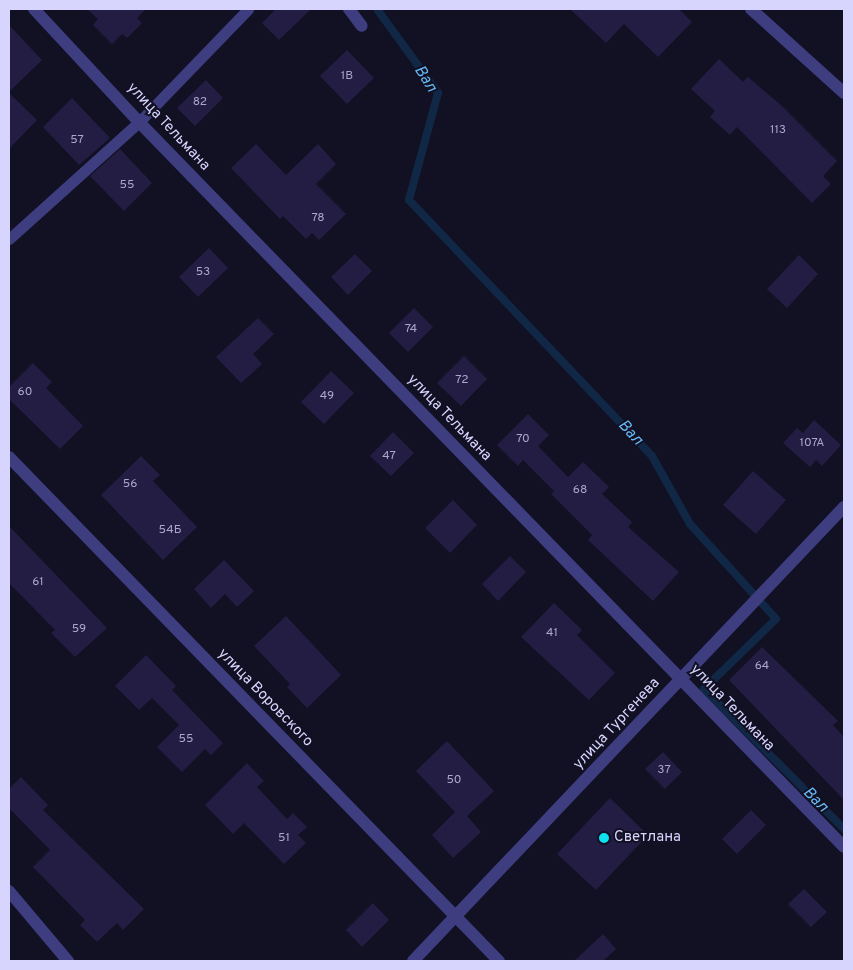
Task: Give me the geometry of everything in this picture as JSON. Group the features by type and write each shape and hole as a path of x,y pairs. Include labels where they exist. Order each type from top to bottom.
{"street":[{"name":"улица Тельмана","path":"34,9 139,122 844,847"},
{"path":"349,9 362,26"},
{"path":"751,9 844,93"},
{"name":"улица Воровского","path":"9,457 499,961"},
{"name":"улица Тургенева","path":"414,961 844,507"},
{"path":"9,891 68,961"}],"lane":[{"path":"9,240 139,122 248,9"}],"building":[{"path":"87,9 146,9 137,18 142,23 127,38 122,34 112,44 93,25 98,19"},
{"path":"276,9 311,9 279,40 262,23"},
{"path":"570,9 679,9 692,22 658,57 624,24 606,43"},
{"path":"9,25 42,60 9,92"},
{"path":"347,50 374,78 347,104 320,76"},
{"path":"719,59 743,82 748,77 782,106 837,161 823,176 831,184 812,203 737,127 730,135 710,117 715,111 691,89"},
{"path":"206,80 223,98 195,126 177,108"},
{"path":"9,93 37,120 9,149"},
{"path":"72,98 110,138 79,165 43,127"},
{"path":"256,144 286,175 318,144 336,164 316,184 346,214 319,240 312,233 306,239 283,216 280,219 231,168"},
{"path":"120,149 152,183 124,211 90,176"},
{"path":"209,248 228,268 198,297 179,277"},
{"path":"355,254 372,271 348,295 331,277"},
{"path":"799,255 818,274 787,308 767,289"},
{"path":"414,308 433,327 408,352 389,333"},
{"path":"258,318 274,334 253,354 262,364 241,383 216,357"},
{"path":"464,356 487,379 461,406 437,383"},
{"path":"33,363 52,382 46,388 83,426 60,449 9,399 9,387"},
{"path":"331,371 354,393 324,424 301,402"},
{"path":"528,414 549,435 538,446 568,477 583,462 609,487 602,494 632,522 628,527 679,572 653,601 588,540 592,535 551,494 554,491 523,460 518,466 497,445"},
{"path":"814,420 841,445 822,466 816,460 810,467 783,443 797,428 803,433"},
{"path":"393,432 414,453 391,476 370,456"},
{"path":"141,456 160,475 153,481 197,527 163,560 101,495"},
{"path":"753,471 786,500 756,534 723,505"},
{"path":"453,500 477,525 450,553 425,528"},
{"path":"9,526 107,628 75,657 51,633 55,630 9,583"},
{"path":"510,556 526,572 498,601 482,584"},
{"path":"224,560 254,591 237,607 225,594 211,608 194,589"},
{"path":"554,603 582,630 577,635 615,673 589,700 521,637"},
{"path":"286,616 341,675 307,708 287,687 290,684 254,646"},
{"path":"762,647 838,721 833,725 844,737 844,800 729,680"},
{"path":"146,655 176,686 172,690 223,743 211,755 205,749 182,772 157,747 179,725 152,698 139,710 115,686"},
{"path":"447,741 494,791 467,816 481,832 453,858 432,835 455,812 416,771"},
{"path":"663,752 682,772 665,789 645,769"},
{"path":"247,763 264,781 257,787 287,819 293,813 307,827 298,835 306,843 284,864 244,823 233,834 205,805"},
{"path":"21,777 48,805 43,810 144,909 123,930 117,923 97,942 80,925 85,920 33,867 50,850 9,808 9,789"},
{"path":"610,798 648,835 596,890 557,854"},
{"path":"751,810 766,825 737,854 722,839"},
{"path":"804,889 827,912 811,927 788,904"},
{"path":"373,903 389,920 362,947 346,930"},
{"path":"603,934 616,949 603,961 574,961"}],"waterway":[{"name":"Вал","path":"377,9 438,93 409,200 652,456 690,524 776,619 704,689 844,829"}],"place":[{"name":"Светлана","path":"604,838"}]}
